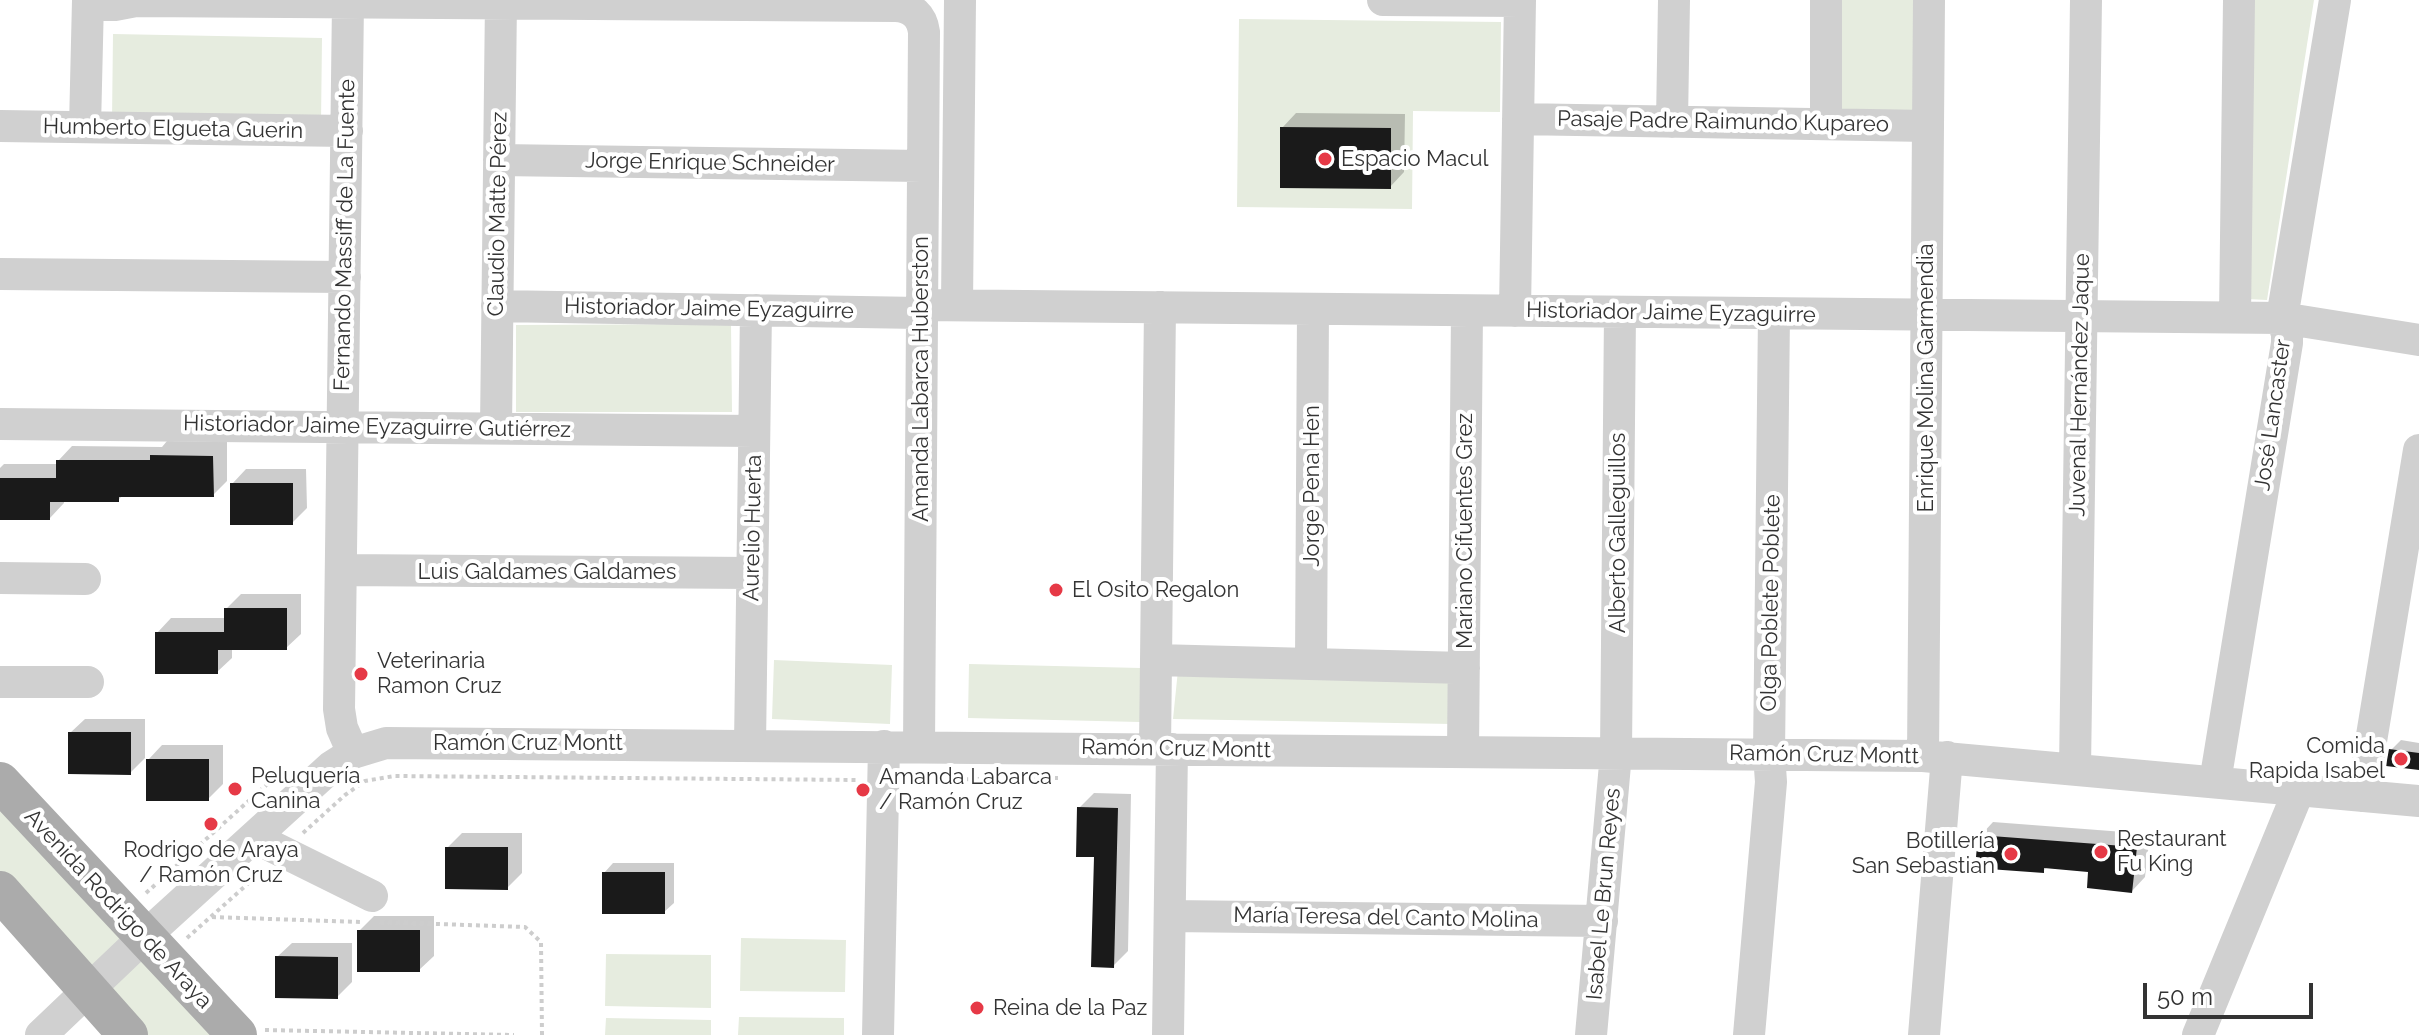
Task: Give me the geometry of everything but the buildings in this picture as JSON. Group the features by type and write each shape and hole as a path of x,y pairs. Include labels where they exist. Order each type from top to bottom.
{"main road":[{"name":"Avenida Rodrigo de Araya","path":"0,782 161,942 237,1035"},
{"path":"0,891 128,1035"}],"street":[{"name":"Amanda Labarca Huberston","path":"957,305 960,0"},
{"path":"1383,0 1520,0 1515,311"},
{"path":"1672,122 1674,0"},
{"path":"1826,0 1826,124"},
{"name":"Enrique Molina Garmendia","path":"1924,1035 1935,756 1926,315 1929,0"},
{"name":"Juvenal Hernández Jaque","path":"2075,769 2086,0"},
{"path":"2235,317 2239,0"},
{"name":"José Lancaster","path":"2215,782 2287,343 2282,318 2335,0"},
{"name":"Fernando Massiff de La Fuente","path":"348,2 339,709 342,728 353,753"},
{"path":"85,127 88,3 501,2 929,7"},
{"name":"Claudio Matte Pérez","path":"496,428 501,2"},
{"name":"Amanda Labarca Huberston","path":"919,747 922,22 929,7"},
{"name":"Pasaje Padre Raimundo Kupareo","path":"1518,119 1928,126"},
{"name":"Humberto Elgueta Guerin","path":"0,126 347,131"},
{"name":"Jorge Enrique Schneider","path":"499,160 922,166"},
{"path":"0,274 345,277"},
{"name":"Historiador Jaime Eyzaguirre","path":"497,306 756,310 920,309 957,305 2235,317 2282,318 2419,340"},
{"path":"1160,307 1156,660 1164,749 1170,916 1168,1035"},
{"name":"Jorge Pena Hen","path":"1311,663 1313,309"},
{"name":"Aurelio Huerta","path":"750,745 756,310"},
{"name":"Mariano Cifuentes Grez","path":"1463,752 1467,311"},
{"name":"Alberto Galleguillos","path":"1616,753 1620,312"},
{"name":"Olga Poblete Poblete","path":"1749,1035 1771,782 1774,314"},
{"name":"Historiador Jaime Eyzaguirre Gutiérrez","path":"0,424 754,431"},
{"path":"2362,796 2419,450"},
{"name":"Luis Galdames Galdames","path":"342,570 752,573"},
{"path":"0,578 85,579"},
{"path":"1156,660 1464,668"},
{"path":"0,682 88,682"},
{"name":"Ramón Cruz Montt","path":"41,1035 87,991 161,942 269,845 331,767 369,747 403,742 1935,756 2419,801"},
{"path":"878,1035 884,746"},
{"name":"Isabel Le Brun Reyes","path":"1591,1035 1616,753"},
{"path":"2198,1035 2299,790"},
{"path":"269,845 372,896"},
{"name":"María Teresa del Canto Molina","path":"1170,916 1602,921"}],"path":[{"path":"161,942 210,917 269,845 365,781 394,776 883,780 1065,778"},
{"path":"210,917 525,927 541,942 542,1035"},
{"path":"263,1035 258,1030 514,1035"}],"shaded area":[{"path":"1832,0 1924,0 1924,119 1831,116"},
{"path":"2251,0 2314,0 2267,300 2247,299"},
{"name":"Espacio Macul","path":"1239,19 1501,22 1500,112 1413,111 1412,209 1237,207"},
{"path":"113,34 322,38 321,123 112,120"},
{"path":"731,324 732,412 516,412 516,325"},
{"path":"774,660 892,665 890,724 772,719"},
{"path":"969,664 1141,668 1140,722 968,718"},
{"path":"1178,670 1456,673 1452,724 1173,719"},
{"path":"0,797 223,1035 147,1035 0,873"},
{"path":"741,938 846,940 845,992 740,991"},
{"path":"606,954 711,955 711,1008 605,1006"},
{"path":"739,1017 844,1018 844,1035 738,1035"},
{"path":"606,1018 711,1020 711,1035 605,1035"}],"place":[{"name":"Espacio Macul","path":"1325,159"},
{"name":"El Osito Regalon","path":"1056,590"},
{"name":"Veterinaria Ramon Cruz","path":"361,674"},
{"name":"Comida Rapida Isabel","path":"2401,759"},
{"name":"Peluquería Canina","path":"235,789"},
{"name":"Amanda Labarca / Ramón Cruz","path":"863,790"},
{"name":"Rodrigo de Araya / Ramón Cruz","path":"211,824"},
{"name":"Restaurant Fu King","path":"2101,852"},
{"name":"Botillería San Sebastian","path":"2011,854"},
{"name":"Reina de la Paz","path":"977,1008"}]}
